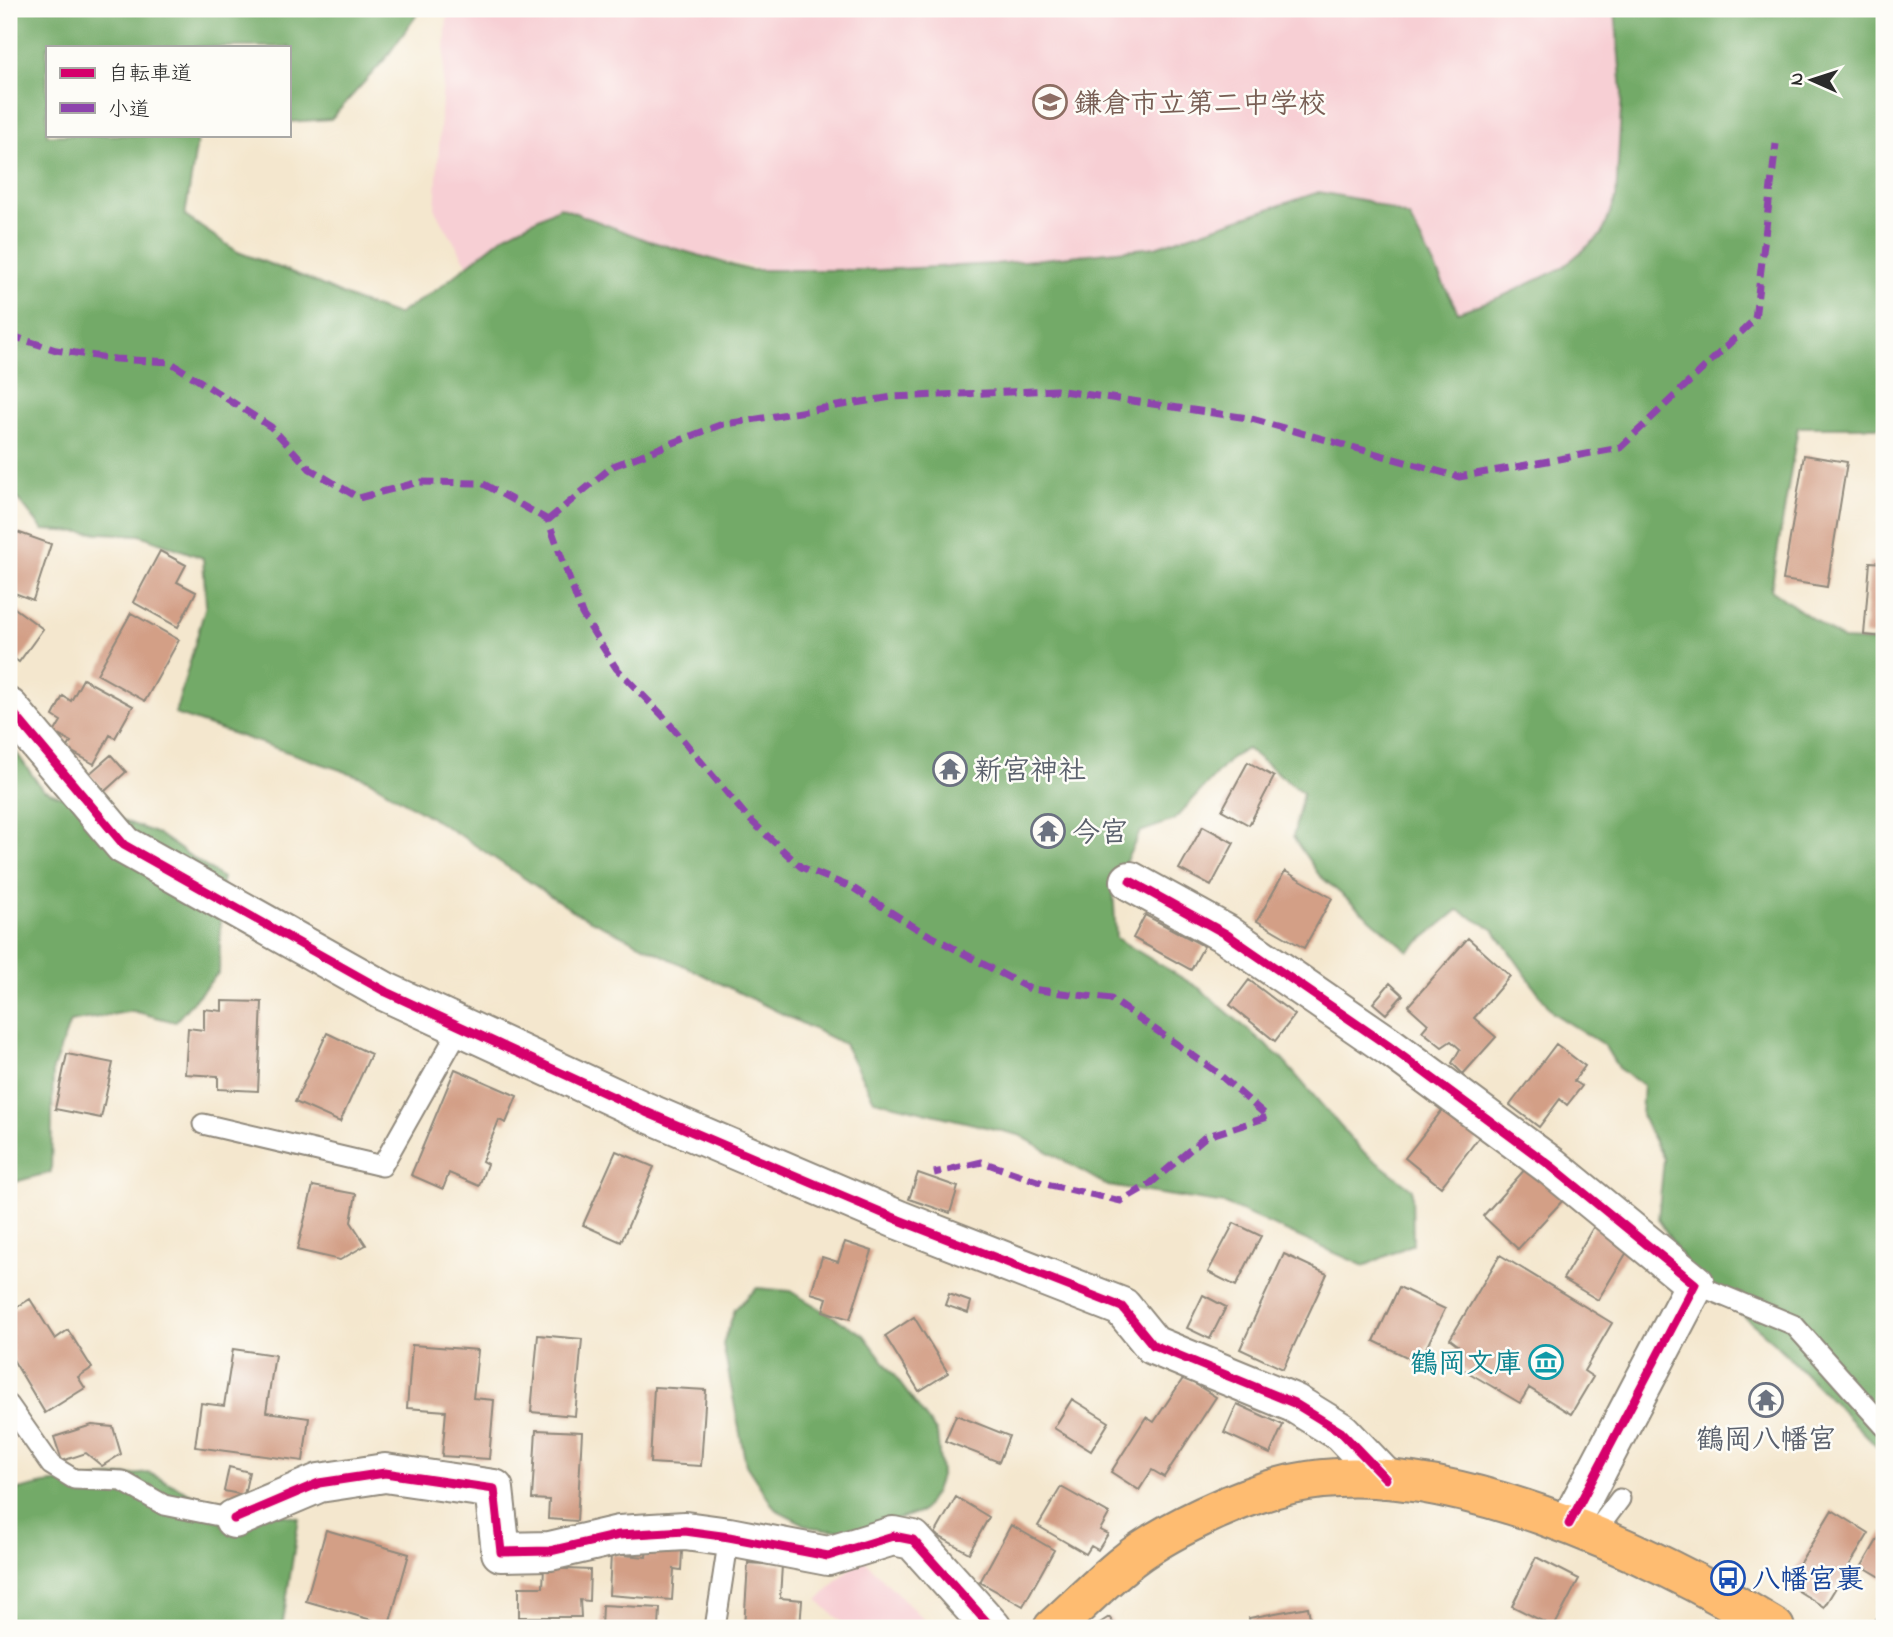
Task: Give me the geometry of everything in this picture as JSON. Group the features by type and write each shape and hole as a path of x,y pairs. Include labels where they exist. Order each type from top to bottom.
{"main road":[{"path":"1053,1628 1126,1562 1178,1529 1235,1503 1291,1484 1347,1477 1386,1479 1455,1491 1581,1530 1649,1559 1775,1628"}],"street":[{"path":"9,708 124,845 386,992 646,1112 899,1220 1122,1307 1153,1345 1294,1403 1341,1432 1386,1479"},
{"path":"1130,881 1226,934 1390,1047 1551,1166 1695,1284 1581,1530"},
{"path":"234,1518 318,1483 385,1473 494,1489 501,1552 550,1551 632,1534 685,1531 828,1556 893,1536 913,1540 992,1628"}],"lane":[{"path":"203,1124 382,1166 461,1026"},
{"path":"1695,1284 1794,1325 1884,1426"},
{"path":"9,1405 51,1465 74,1479 122,1481 164,1505 234,1518"},
{"path":"1581,1530 1620,1499"},
{"path":"715,1628 729,1537"}],"shaded area":[{"name":"鎌倉市立第二中学校","path":"467,9 1650,9 1649,263 1446,342 1227,252 841,287 707,257 476,279 435,210 447,17"},
{"path":"861,1557 932,1628 847,1628 818,1600"}],"green space":[{"path":"9,9 421,9 385,59 331,119 290,122 290,46 46,46 46,136 198,136 185,216 238,252 397,315 439,288 505,235 560,207 646,240 749,270 879,270 995,264 1155,247 1319,192 1367,201 1409,217 1458,312 1503,296 1562,268 1602,234 1616,198 1622,92 1615,9 1884,9 1884,427 1798,427 1771,590 1843,640 1884,642 1884,1454 1774,1342 1690,1270 1658,1219 1664,1159 1641,1115 1643,1085 1618,1068 1604,1045 1553,1013 1494,930 1458,910 1408,951 1319,875 1293,837 1303,793 1247,749 1232,757 1174,820 1140,832 1113,888 1116,938 1199,988 1280,1057 1361,1150 1412,1189 1413,1244 1364,1266 1225,1204 1108,1186 1019,1135 874,1100 844,1044 576,913 463,837 367,779 175,714 206,605 203,558 140,535 43,530 9,488"},
{"path":"9,742 42,789 158,834 222,878 219,972 175,1022 133,1011 70,1022 53,1069 51,1172 15,1182 9,1171"},
{"path":"757,1288 790,1291 864,1335 937,1433 941,1473 935,1492 923,1511 858,1533 810,1527 775,1509 746,1465 723,1344 735,1309"},
{"path":"149,1473 197,1497 299,1518 282,1628 9,1628 9,1492 44,1484"}],"building":[{"path":"1804,455 1847,462 1827,587 1783,580"},
{"path":"17,532 51,544 33,600 9,591 9,558"},
{"path":"160,551 186,565 177,582 196,592 178,627 133,602"},
{"path":"1870,562 1884,563 1884,637 1864,635"},
{"path":"9,604 43,629 19,662 9,655"},
{"path":"131,613 179,640 145,701 97,674"},
{"path":"83,679 133,706 115,738 110,735 94,764 67,749 71,742 54,733 61,721 53,716 63,696 71,701"},
{"path":"111,755 126,772 105,791 89,774"},
{"path":"1248,762 1274,777 1249,825 1222,810"},
{"path":"1047,817 1061,826 1051,844 1037,834"},
{"path":"1203,826 1234,843 1211,886 1179,869"},
{"path":"1285,871 1332,898 1304,948 1257,921"},
{"path":"1145,915 1204,946 1191,970 1133,938"},
{"path":"1468,938 1510,976 1474,1018 1496,1037 1463,1074 1452,1063 1460,1049 1451,1041 1442,1047 1422,1031 1428,1024 1408,1006"},
{"path":"1249,980 1295,1015 1275,1041 1230,1005"},
{"path":"1390,983 1403,995 1386,1014 1373,1003"},
{"path":"222,1001 262,1002 258,1091 218,1089 218,1076 185,1074 188,1028 204,1030 204,1009 222,1011"},
{"path":"327,1033 371,1054 340,1122 295,1102"},
{"path":"1556,1044 1585,1066 1574,1081 1582,1086 1567,1105 1560,1099 1539,1127 1510,1105"},
{"path":"67,1054 113,1063 101,1118 55,1109"},
{"path":"455,1069 517,1096 506,1123 499,1120 482,1161 487,1164 479,1186 449,1173 443,1189 411,1175"},
{"path":"1443,1109 1479,1137 1441,1187 1405,1158"},
{"path":"616,1151 654,1167 621,1242 583,1225"},
{"path":"1528,1166 1564,1199 1518,1249 1483,1216"},
{"path":"918,1173 958,1187 950,1213 909,1199"},
{"path":"313,1186 356,1194 351,1222 366,1245 340,1260 297,1250"},
{"path":"1234,1223 1261,1236 1236,1286 1208,1272"},
{"path":"1594,1226 1630,1247 1598,1300 1563,1279"},
{"path":"845,1242 872,1251 850,1319 823,1311 827,1298 811,1293 822,1257 838,1262"},
{"path":"1284,1254 1327,1274 1283,1369 1240,1349"},
{"path":"1500,1255 1612,1323 1584,1371 1593,1377 1571,1414 1529,1388 1520,1403 1449,1361 1458,1345 1450,1339"},
{"path":"1399,1287 1445,1309 1419,1363 1374,1341"},
{"path":"949,1294 971,1302 968,1313 945,1305"},
{"path":"1203,1295 1226,1307 1210,1339 1187,1328"},
{"path":"30,1299 55,1339 68,1330 92,1368 78,1377 85,1388 45,1413 9,1353 9,1312"},
{"path":"914,1317 948,1373 919,1391 885,1336"},
{"path":"538,1335 582,1339 575,1416 531,1412"},
{"path":"412,1345 478,1350 473,1398 494,1400 489,1459 442,1456 446,1411 407,1408"},
{"path":"233,1349 275,1355 266,1412 309,1418 303,1461 195,1447 201,1403 224,1406"},
{"path":"1184,1377 1216,1397 1164,1477 1152,1470 1139,1490 1111,1472 1146,1417 1154,1422"},
{"path":"654,1387 706,1390 701,1466 650,1463"},
{"path":"1072,1399 1109,1422 1091,1451 1054,1428"},
{"path":"1237,1404 1283,1425 1270,1454 1224,1433"},
{"path":"956,1415 1009,1436 999,1462 945,1441"},
{"path":"92,1425 113,1427 121,1454 102,1466 86,1453 62,1461 54,1437"},
{"path":"536,1430 582,1432 577,1521 548,1519 549,1500 532,1499"},
{"path":"229,1467 249,1472 244,1495 224,1491"},
{"path":"1061,1487 1109,1514 1100,1530 1108,1534 1098,1550 1091,1546 1086,1554 1038,1526"},
{"path":"956,1497 989,1517 969,1553 935,1534"},
{"path":"1832,1510 1869,1533 1824,1607 1787,1584"},
{"path":"1011,1525 1054,1550 1023,1606 980,1582"},
{"path":"326,1530 409,1554 389,1625 306,1601"},
{"path":"1882,1532 1884,1533 1884,1579 1862,1566"},
{"path":"647,1549 682,1551 681,1570 674,1569 672,1600 609,1595 611,1554 646,1557"},
{"path":"1536,1557 1579,1579 1554,1627 1512,1606"},
{"path":"748,1563 782,1565 780,1598 802,1600 800,1628 744,1628"},
{"path":"544,1568 590,1570 589,1601 580,1600 581,1617 519,1617 519,1587 543,1587"},
{"path":"602,1605 660,1608 659,1628 601,1628"},
{"path":"1308,1607 1312,1628 1251,1628 1249,1618"},
{"path":"1882,1610 1884,1628 1878,1628 1872,1623"},
{"path":"1109,1617 1117,1628 1092,1628"}],"marked path":[{"path":"548,520 613,466 720,425 892,397 1056,390 1248,418 1459,477 1620,448 1755,319 1776,144"},
{"path":"9,335 56,350 115,359 170,362 271,427 310,469 359,498 419,482 482,483 548,520 582,614 616,668 663,716 747,817 801,867 853,888 916,928 1030,989 1111,999 1214,1070 1268,1117 1205,1137 1150,1184 1121,1201 1046,1184 982,1162 934,1173"}],"cycle path":[{"path":"9,708 124,845 386,992 646,1112 899,1220 1122,1307 1153,1345 1294,1403 1341,1432 1386,1479"},
{"path":"1130,881 1226,934 1390,1047 1551,1166 1695,1284 1569,1524"},
{"path":"234,1519 319,1483 385,1473 494,1489 501,1552 550,1551 619,1535 685,1531 828,1556 893,1536 913,1540 992,1628"}],"place":[{"name":"鎌倉市立第二中学校","path":"1050,102"},
{"name":"新宮神社","path":"950,769"},
{"name":"今宮","path":"1048,831"},
{"name":"鶴岡文庫","path":"1546,1362"},
{"name":"鶴岡八幡宮","path":"1766,1400"},
{"name":"八幡宮裏","path":"1728,1578"}]}
